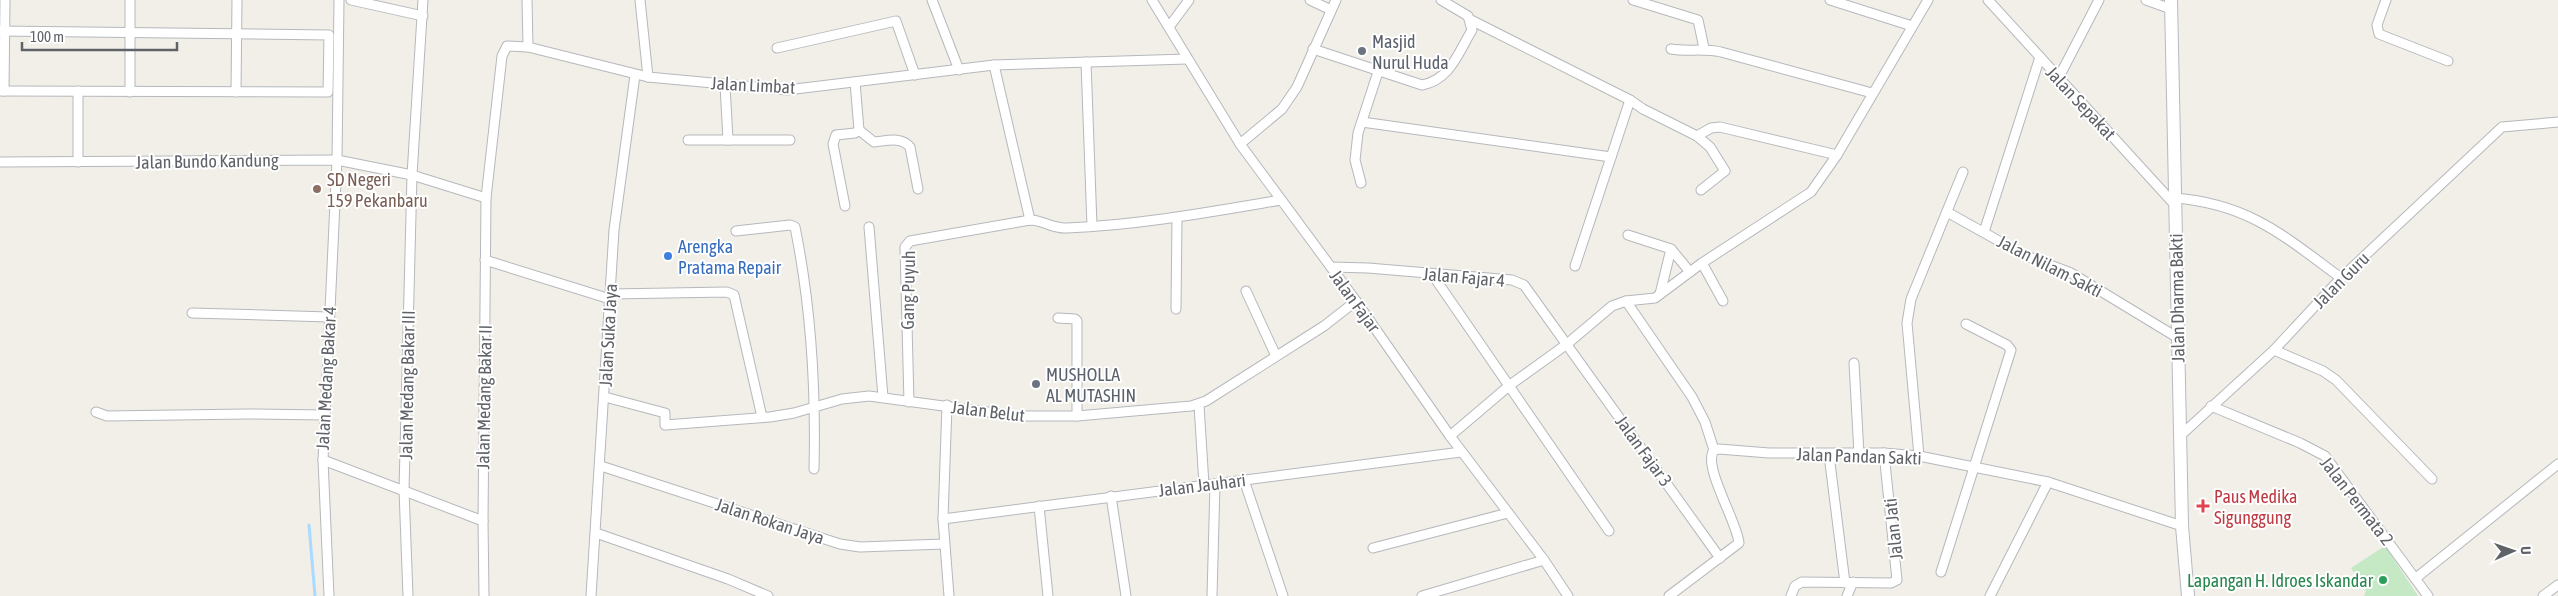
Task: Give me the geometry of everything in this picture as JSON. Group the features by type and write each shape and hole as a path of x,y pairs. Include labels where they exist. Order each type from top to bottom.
{"main road":[{"name":"Jalan Dharma Bakti","path":"2171,5 2182,526 2188,596"}],"street":[{"path":"2,31 329,35 328,92 2,91 2,31 5,0"},
{"path":"130,0 130,92"},
{"path":"236,92 237,0"},
{"name":"Jalan Medang Bakar 4","path":"329,596 323,460 337,160 339,0"},
{"path":"351,0 423,16"},
{"name":"Jalan Medang Bakar III","path":"408,596 404,490 412,175 423,0"},
{"path":"526,0 528,47"},
{"path":"640,0 648,77"},
{"path":"932,0 959,70"},
{"name":"Jalan Fajar","path":"1152,0 1186,59 1240,144 1356,301 1461,452 1544,560 1568,596"},
{"path":"1169,27 1189,0"},
{"path":"1310,0 1331,10"},
{"path":"1240,144 1282,109 1297,87 1336,0"},
{"path":"1441,0 1471,20 1697,136 1710,147 1725,171 1701,190"},
{"path":"1633,0 1698,20 1704,48"},
{"path":"1830,0 1912,26"},
{"path":"1450,436 1510,385 1567,344 1612,306 1626,301 1655,298 1702,263 1812,192 1837,155 1928,0"},
{"name":"Jalan Sepakat","path":"1988,0 2058,78 2175,201"},
{"path":"2058,78 2098,0"},
{"path":"2146,0 2171,5"},
{"path":"2386,0 2377,26 2379,34 2448,62"},
{"path":"1313,50 1422,85 1436,83 1446,74 1472,30 1471,20"},
{"path":"777,48 896,21 915,75"},
{"name":"Jalan Limbat","path":"486,198 502,56 508,46 528,47 635,75 787,90 994,65 1186,59"},
{"path":"1671,49 1687,52 1704,48 1872,93"},
{"path":"1984,232 2040,57"},
{"path":"1086,62 1092,226"},
{"path":"994,65 1030,220 1044,221 1058,228 1092,226 1177,218 1281,200"},
{"path":"1360,183 1355,160 1362,122 1378,72"},
{"name":"Jalan Suka Jaya","path":"591,596 601,466 614,230 635,75"},
{"path":"855,82 859,130 874,142 900,140 906,142 910,146 918,188"},
{"path":"725,84 728,140"},
{"path":"78,91 78,162"},
{"path":"1575,266 1630,100"},
{"path":"1362,122 1611,157"},
{"name":"Jalan Guru","path":"2181,436 2211,406 2274,350 2341,278 2502,126 2558,122"},
{"path":"1697,136 1710,128 1720,127 1837,155"},
{"path":"845,206 833,144 834,137 836,135 855,133 859,130"},
{"path":"688,140 790,140"},
{"name":"Jalan Bundo Kandung","path":"0,162 337,160 412,175 486,198"},
{"path":"1919,456 1907,323 1911,300 1963,172"},
{"name":"Jalan Medang Bakar II","path":"484,596 486,198"},
{"path":"2175,201 2204,200 2261,220 2341,278"},
{"name":"Jalan Nilam Sakti","path":"1947,212 2024,255 2071,273 2178,338"},
{"path":"1176,309 1177,218"},
{"name":"Gang Puyuh","path":"909,402 905,247 907,243 921,238 1030,220"},
{"path":"736,231 790,225 795,227 801,254 815,405 814,468"},
{"path":"869,227 883,397"},
{"path":"1628,235 1671,249 1690,272"},
{"path":"1660,294 1671,249"},
{"path":"486,260 610,296 727,292 734,295 762,417"},
{"path":"1702,263 1723,301"},
{"name":"Jalan Fajar 4","path":"1331,267 1518,281 1567,344"},
{"path":"1432,274 1610,531"},
{"path":"1246,291 1276,356"},
{"name":"Jalan Belut","path":"605,397 665,413 665,424 794,413 842,398 883,397 1009,415 1077,416 1200,405 1340,315 1356,301"},
{"path":"1626,301 1692,398 1705,422 1714,450 1711,454 1712,467 1739,543 1669,596"},
{"path":"192,313 329,317"},
{"path":"1058,318 1075,319 1078,321 1077,416"},
{"path":"1942,572 2011,350 2006,345 1966,324"},
{"name":"Jalan Fajar 3","path":"1567,344 1720,558"},
{"path":"2274,350 2323,371 2336,380 2432,479"},
{"path":"1854,363 1859,454"},
{"path":"947,405 943,519 949,596"},
{"path":"1200,405 1204,485"},
{"name":"Jalan Permata 2","path":"2211,406 2300,443 2325,456 2428,596"},
{"path":"96,412 107,416 325,415"},
{"name":"Jalan Pandan Sakti","path":"1714,450 1829,455 1884,453 1919,456 2048,482 2182,526"},
{"name":"Jalan Jauhari","path":"943,519 1461,452"},
{"name":"Jalan Jati","path":"1791,596 1795,586 1802,582 1891,583 1898,577 1884,453"},
{"path":"1829,455 1849,582 1847,596"},
{"path":"323,460 483,521"},
{"path":"2416,578 2558,464"},
{"name":"Jalan Rokan Jaya","path":"601,466 840,544 860,547 944,544"},
{"path":"1244,480 1283,596"},
{"path":"1990,596 2048,482"},
{"path":"1212,596 1215,484"},
{"path":"1111,496 1126,596"},
{"path":"1039,506 1048,596"},
{"path":"1373,548 1508,513"},
{"path":"596,533 728,579 768,596"},
{"path":"1422,596 1544,560"},
{"path":"2543,596 2558,585"}],"green space":[{"name":"Lapangan H. Idroes Iskandar","path":"2385,546 2418,596 2364,596 2366,591 2351,568"}],"waterway":[{"path":"309,525 315,596"}],"place":[{"name":"Masjid Nurul Huda","path":"1362,51"},
{"name":"SD Negeri 159 Pekanbaru","path":"317,189"},
{"name":"Arengka Pratama Repair","path":"668,256"},
{"name":"MUSHOLLA AL MUTASHIN","path":"1036,384"},
{"name":"Paus Medika Sigunggung","path":"2203,506"},
{"name":"Lapangan H. Idroes Iskandar","path":"2383,580"}]}
